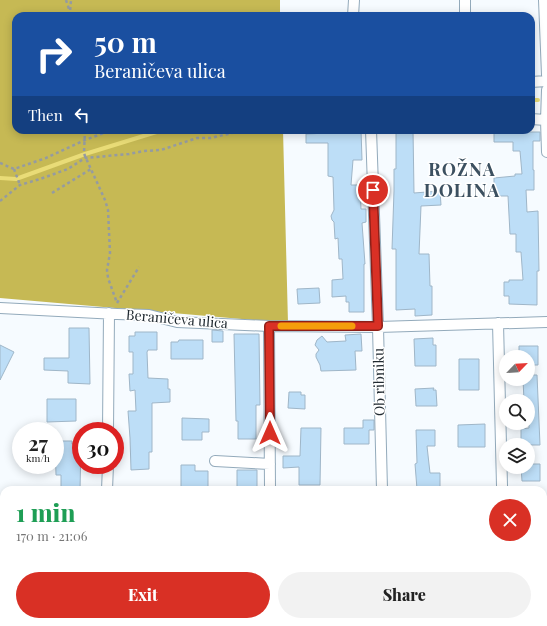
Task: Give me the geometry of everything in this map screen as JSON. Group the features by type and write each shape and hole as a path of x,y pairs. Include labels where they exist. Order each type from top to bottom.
{"street":[{"path":"353,12 354,0"},
{"path":"465,0 465,12"},
{"path":"544,0 547,75"},
{"path":"535,82 547,81"},
{"path":"547,90 547,152"},
{"path":"535,119 546,120"},
{"name":"Ob ribniku","path":"371,134 382,486"},
{"name":"Beraničeva ulica","path":"0,308 149,315 177,322 269,326 378,326 547,322"},
{"path":"108,422 113,314"},
{"path":"498,323 502,486"},
{"path":"269,326 270,486"},
{"path":"215,461 270,464"},
{"path":"108,474 108,486"}],"path":[{"path":"66,0 70,12"},
{"path":"70,12 71,0"},
{"path":"85,134 85,157 105,200 108,210 110,253 107,270 108,278 117,302"},
{"path":"0,163 14,169 46,158 84,140 101,134"},
{"path":"0,201 20,185 68,169 85,157 161,150 197,138 211,138 228,134"},
{"path":"14,169 20,185"},
{"path":"52,193 91,169"},
{"path":"113,314 117,302 139,267"}],"shaded area":[{"path":"0,0 280,0 280,12 12,12 12,134 283,134 288,323 0,298"}],"building":[{"path":"535,132 540,132 540,141 533,141 534,190 526,190 527,212 538,211 539,271 537,271 537,305 509,304 509,296 504,296 504,282 509,282 509,280 523,280 521,252 516,252 516,234 510,234 508,196 494,196 494,178 522,174 520,151 513,151 513,142 494,142 494,134 535,134"},
{"path":"306,134 361,134 362,160 353,160 351,185 360,185 361,209 366,209 366,222 362,223 365,264 364,312 349,312 349,302 346,302 346,296 332,297 332,280 343,279 342,259 339,259 338,238 335,239 334,222 331,216 334,210 333,177 328,176 328,143 306,143"},
{"path":"396,134 413,134 414,193 440,191 441,205 421,206 419,254 429,254 430,286 432,286 432,315 415,316 415,309 396,310 396,249 392,249 394,169 396,169"},
{"path":"319,288 320,303 298,304 297,289"},
{"path":"69,328 89,328 90,384 68,383 68,371 44,370 44,358 69,358"},
{"path":"212,330 223,331 223,342 212,342"},
{"path":"135,332 157,332 157,350 148,350 147,352 148,378 168,379 170,402 152,403 152,452 149,452 149,469 131,470 128,411 136,411 135,390 130,391 129,374 133,374 133,352 129,352 129,336 135,336"},
{"path":"234,334 259,334 260,405 256,405 256,439 238,439 238,421 236,421"},
{"path":"361,334 362,351 355,351 356,370 321,371 316,357 319,350 315,345 317,340 322,336 327,342 346,341 345,335"},
{"path":"433,338 433,345 436,345 436,366 415,366 414,339"},
{"path":"179,340 203,340 203,359 171,359 171,342 178,342"},
{"path":"0,345 14,352 0,380"},
{"path":"519,346 538,346 538,365 535,365 535,350 519,350"},
{"path":"459,359 479,359 479,390 459,390"},
{"path":"535,375 537,375 540,445 535,445 535,438 521,438 521,430 535,430 535,394 524,394 523,386 535,386"},
{"path":"434,388 433,390 436,390 437,406 416,406 415,389"},
{"path":"289,392 301,392 301,395 305,395 305,409 288,408"},
{"path":"47,399 76,399 76,421 47,422"},
{"path":"182,418 209,419 209,432 202,432 202,440 182,440"},
{"path":"363,420 374,420 374,430 369,430 369,444 344,444 344,428 363,428"},
{"path":"485,424 485,447 458,447 458,425"},
{"path":"301,428 321,428 320,485 299,485 299,467 283,468 283,456 300,456"},
{"path":"416,430 435,430 435,446 427,446 430,473 440,473 440,486 417,486 415,464 417,463"},
{"path":"64,441 72,441 72,474 80,474 80,486 61,486 61,475 56,474 64,474"},
{"path":"535,464 540,464 540,481 522,481 522,474 535,474"},
{"path":"181,465 195,465 195,471 208,471 208,486 181,486"},
{"path":"237,470 257,470 257,486 237,486"}],"waterway":[{"path":"0,178 16,179 85,154 150,134"}],"slow traffic":[{"path":"281,326 352,326"}],"district":[{"name":"ROŽNA DOLINA","path":"462,180"}],"route":[{"path":"270,433 269,326 378,326 373,190"}]}
